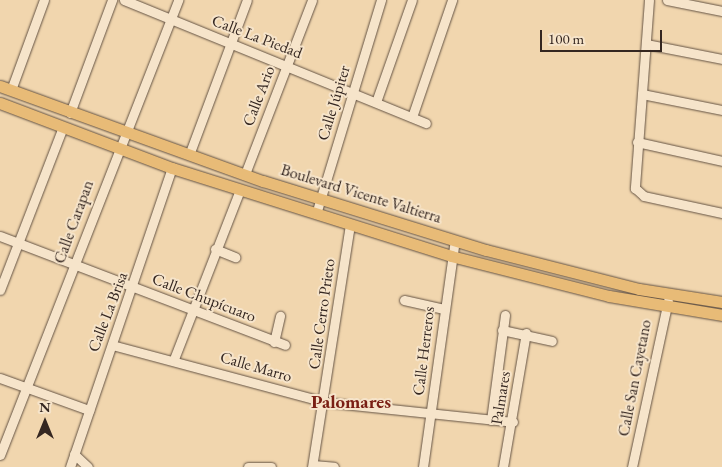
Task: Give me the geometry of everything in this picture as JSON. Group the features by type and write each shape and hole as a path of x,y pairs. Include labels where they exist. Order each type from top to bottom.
{"main road":[{"name":"Boulevard Vicente Valtierra","path":"5,88 123,132 245,174 455,240 580,276 671,295 722,302"},
{"name":"Boulevard Vicente Valtierra","path":"1,107 63,126 172,168 451,256 665,308 722,315"}],"street":[{"path":"5,88 44,0"},
{"path":"70,113 112,0"},
{"name":"Calle La Piedad","path":"124,0 353,90 426,123"},
{"name":"Calle Carapan","path":"0,455 75,265 123,132 178,0"},
{"path":"189,155 247,0"},
{"name":"Calle Ario","path":"245,174 312,0"},
{"name":"Calle Júpiter","path":"316,214 381,0"},
{"path":"376,102 412,0"},
{"path":"412,117 452,0"},
{"path":"649,0 634,182 638,193 722,213"},
{"path":"667,0 722,11"},
{"path":"646,44 722,60"},
{"path":"642,94 722,110"},
{"path":"0,290 63,126"},
{"path":"638,142 722,161"},
{"name":"Calle La Brisa","path":"70,467 112,345 134,288 172,168"},
{"path":"174,359 215,249 240,190"},
{"name":"Calle Cerro Prieto","path":"312,466 324,402 350,224"},
{"name":"Calle Chupícuaro","path":"0,236 285,345"},
{"name":"Calle Herreros","path":"423,467 451,256 455,240"},
{"path":"215,249 235,257"},
{"name":"Calle San Cayetano","path":"632,467 665,308 671,295"},
{"path":"404,300 444,309"},
{"path":"491,420 505,315"},
{"path":"274,342 280,316"},
{"path":"502,330 526,333 552,340"},
{"name":"Palmares","path":"503,467 514,422 526,333"},
{"name":"Calle Marro","path":"112,345 174,359 324,402 514,422"},
{"path":"0,378 89,410"},
{"path":"74,454 88,467"},
{"path":"312,466 334,467"},
{"path":"248,467 271,467"}],"district":[{"name":"Palomares","path":"351,402"}]}
